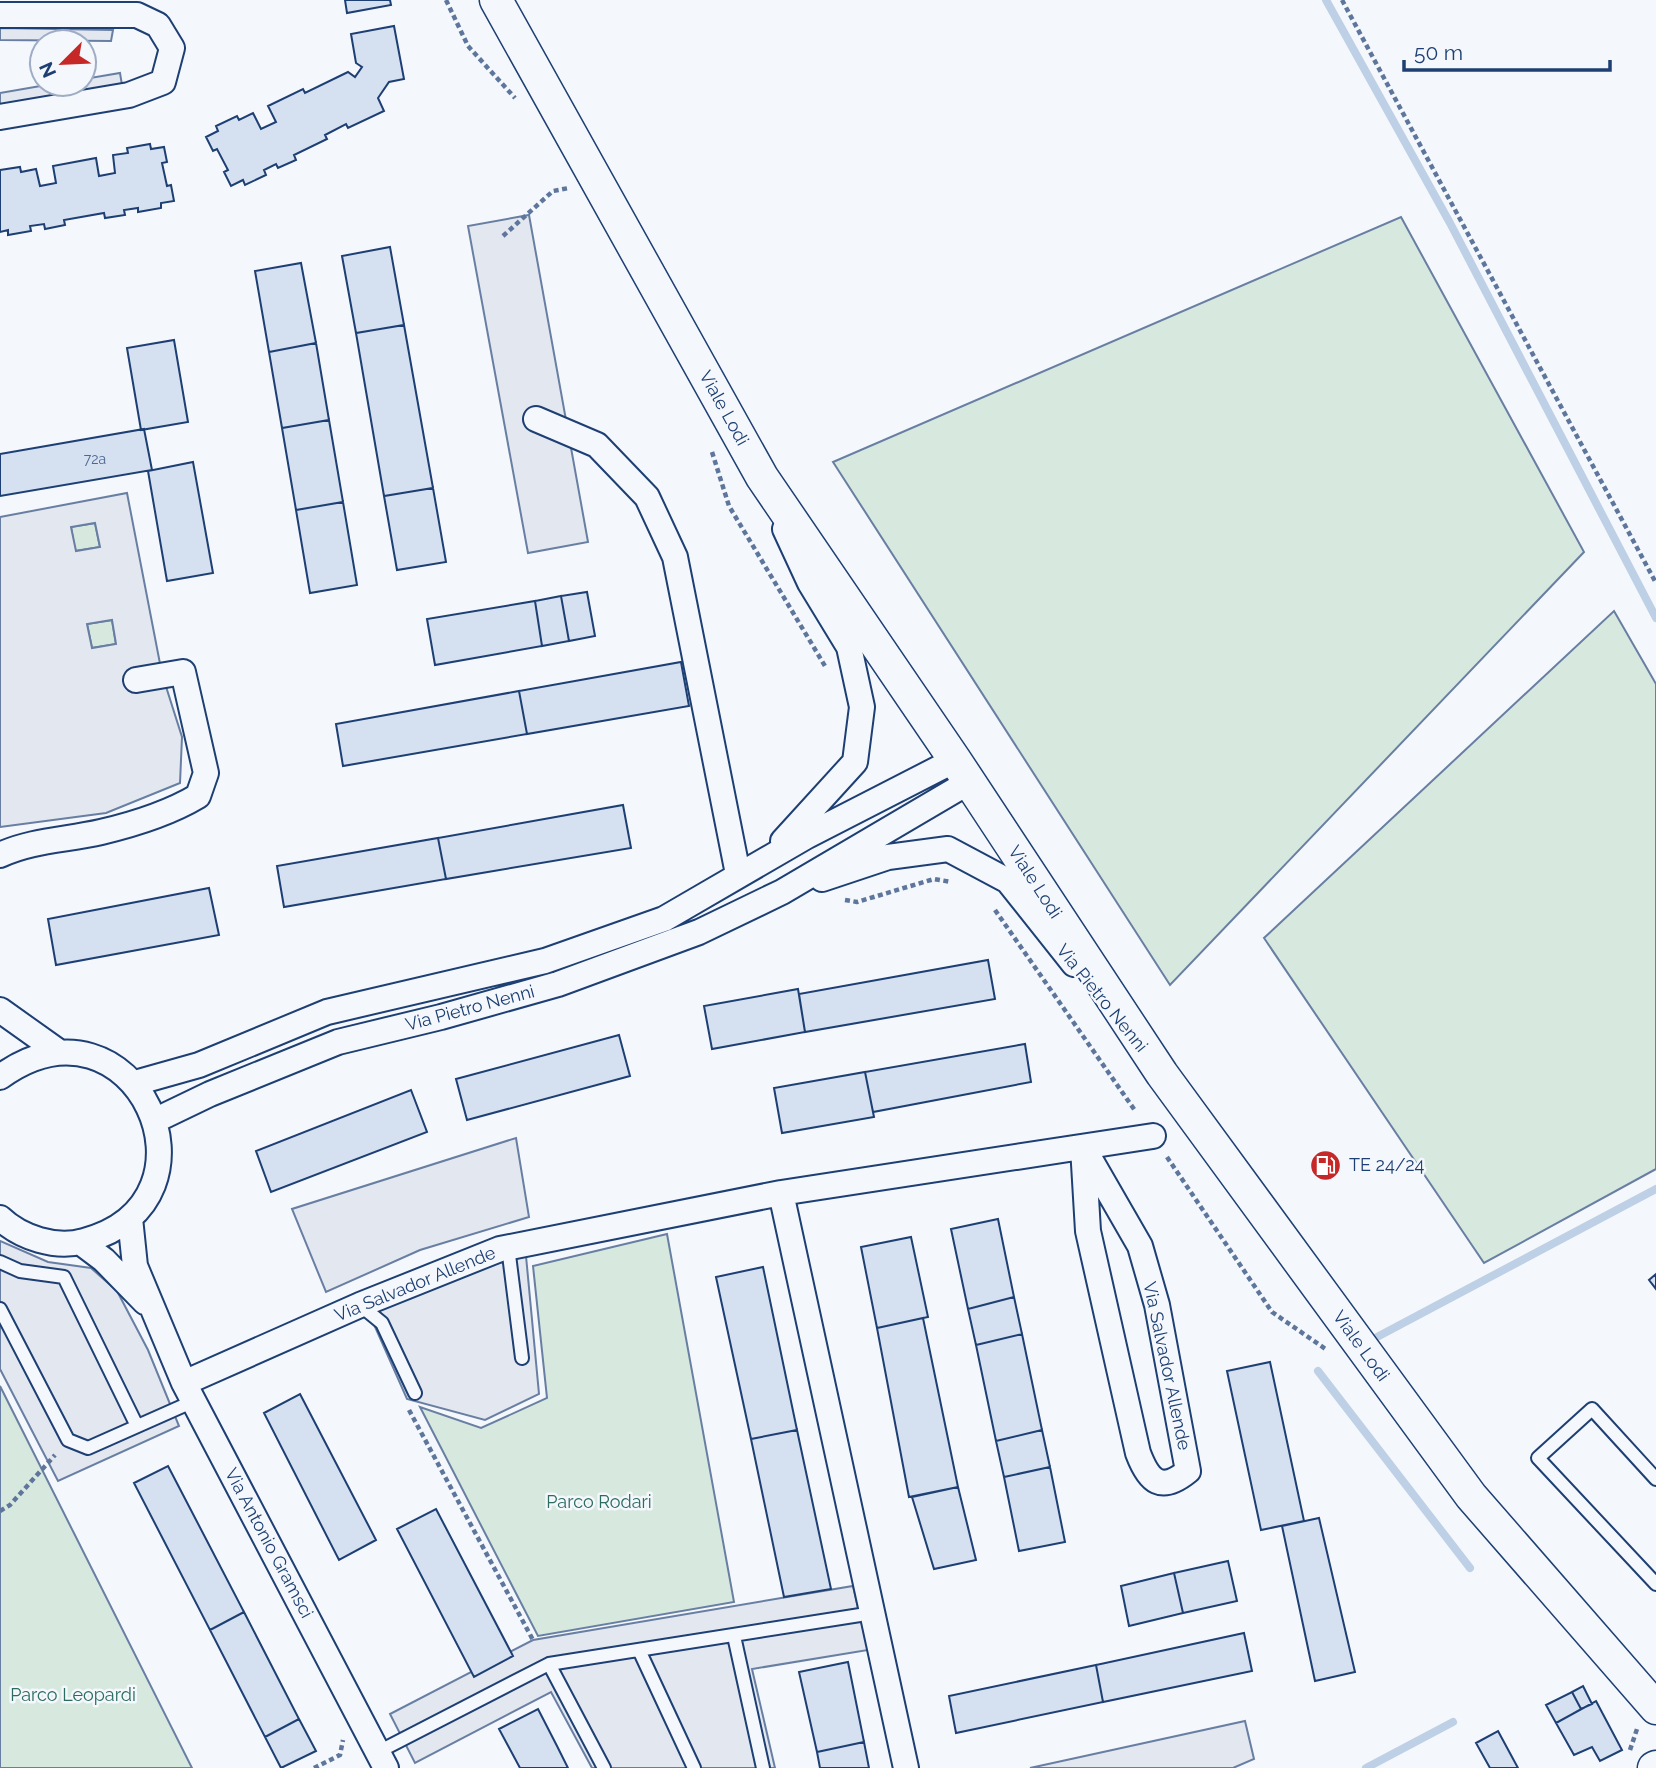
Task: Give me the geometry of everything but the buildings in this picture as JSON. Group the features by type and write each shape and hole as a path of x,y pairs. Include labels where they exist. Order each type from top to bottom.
{"street":[{"name":"Viale Lodi","path":"496,0 762,477 962,771 1161,1074 1471,1496 1656,1708"},
{"path":"0,15 137,15 158,25 172,48 163,82 129,95 0,117"},
{"path":"536,419 597,445 647,497 675,557 738,874"},
{"name":"Via Pietro Nenni","path":"762,477 810,583 849,647 863,707 855,762 768,857"},
{"path":"0,855 19,845 100,832 171,812 198,796 206,773 183,672 136,680"},
{"name":"Via Pietro Nenni","path":"135,1083 199,1065 327,1012 545,961 664,919 768,857 962,771"},
{"name":"Via Pietro Nenni","path":"782,892 962,771"},
{"name":"Via Pietro Nenni","path":"156,1120 210,1094 338,1042 558,984 699,932 782,892 888,857 948,849 1008,881 1161,1074"},
{"path":"0,1010 59,1052"},
{"path":"0,1077 18,1064 43,1054 59,1052 93,1056 123,1072 135,1083 156,1120 160,1146 157,1173 147,1197 130,1218 107,1234 80,1242 39,1241 20,1233 0,1218"},
{"name":"Via Salvador Allende","path":"189,1392 359,1305 508,1247 781,1193 1153,1136"},
{"name":"Via Salvador Allende","path":"1083,1147 1140,1246 1157,1305 1188,1471 1174,1483 1159,1482 1147,1475 1138,1453 1088,1231 1083,1147"},
{"path":"781,1193 906,1768"},
{"name":"Via Antonio Gramsci","path":"130,1218 135,1266 189,1392 382,1760"},
{"name":"Via Antonio Gramsci","path":"80,1242 104,1261 158,1315"}],"lane":[{"path":"508,1247 522,1359"},
{"path":"0,1262 20,1271 64,1277 137,1426"},
{"path":"359,1305 382,1323 415,1393"},
{"path":"0,1309 68,1440 88,1448 137,1426 189,1392"},
{"path":"1656,1479 1592,1409 1538,1458 1656,1584"},
{"path":"382,1760 550,1664 860,1615"},
{"path":"734,1636 762,1768"},
{"path":"639,1650 694,1768"},
{"path":"550,1664 604,1768"}],"path":[{"path":"1342,0 1656,583"},
{"path":"503,236 553,191 596,180"},
{"path":"415,1393 407,1406 533,1640"},
{"path":"0,1511 10,1505 68,1440"}],"green space":[{"path":"1401,217 1584,552 1170,985 833,462"},
{"path":"95,523 100,547 75,551 71,527"},
{"path":"1614,611 1656,684 1656,1169 1484,1263 1264,938"},
{"path":"112,620 116,644 92,648 87,624"},
{"name":"Parco Rodari","path":"667,1234 734,1602 538,1636 420,1407 481,1428 547,1398 533,1266"},
{"name":"Parco Leopardi","path":"0,1386 192,1768 0,1768"}],"shaded area":[{"path":"0,28 28,28 28,40 0,40"},
{"path":"98,30 113,30 111,41 98,41"},
{"path":"120,73 122,85 98,89 98,77"},
{"path":"28,88 28,98 43,98 0,105 0,93"},
{"path":"529,215 588,542 528,553 468,226"},
{"path":"127,493 162,674 182,737 180,783 106,813 0,827 0,517","holes":["95,523 100,547 76,551 71,527","112,620 116,644 92,648 87,624"]},
{"path":"516,1138 529,1217 420,1250 326,1292 292,1209"},
{"path":"0,1241 48,1262 91,1268 117,1291 148,1350 179,1426 58,1481 0,1369"},
{"path":"526,1256 539,1394 485,1420 407,1399 368,1311 457,1274"},
{"path":"853,1586 868,1650 752,1669 775,1768 592,1768 551,1692 415,1763 390,1714 533,1640"},
{"path":"1245,1721 1254,1759 1233,1768 1030,1768"}],"waterway":[{"path":"1326,0 1450,223 1656,618"},
{"path":"1377,1337 1656,1189"},
{"path":"1318,1371 1470,1568"},
{"path":"1366,1768 1453,1722"}],"place":[{"name":"TE 24/24","path":"1326,1165"}]}
